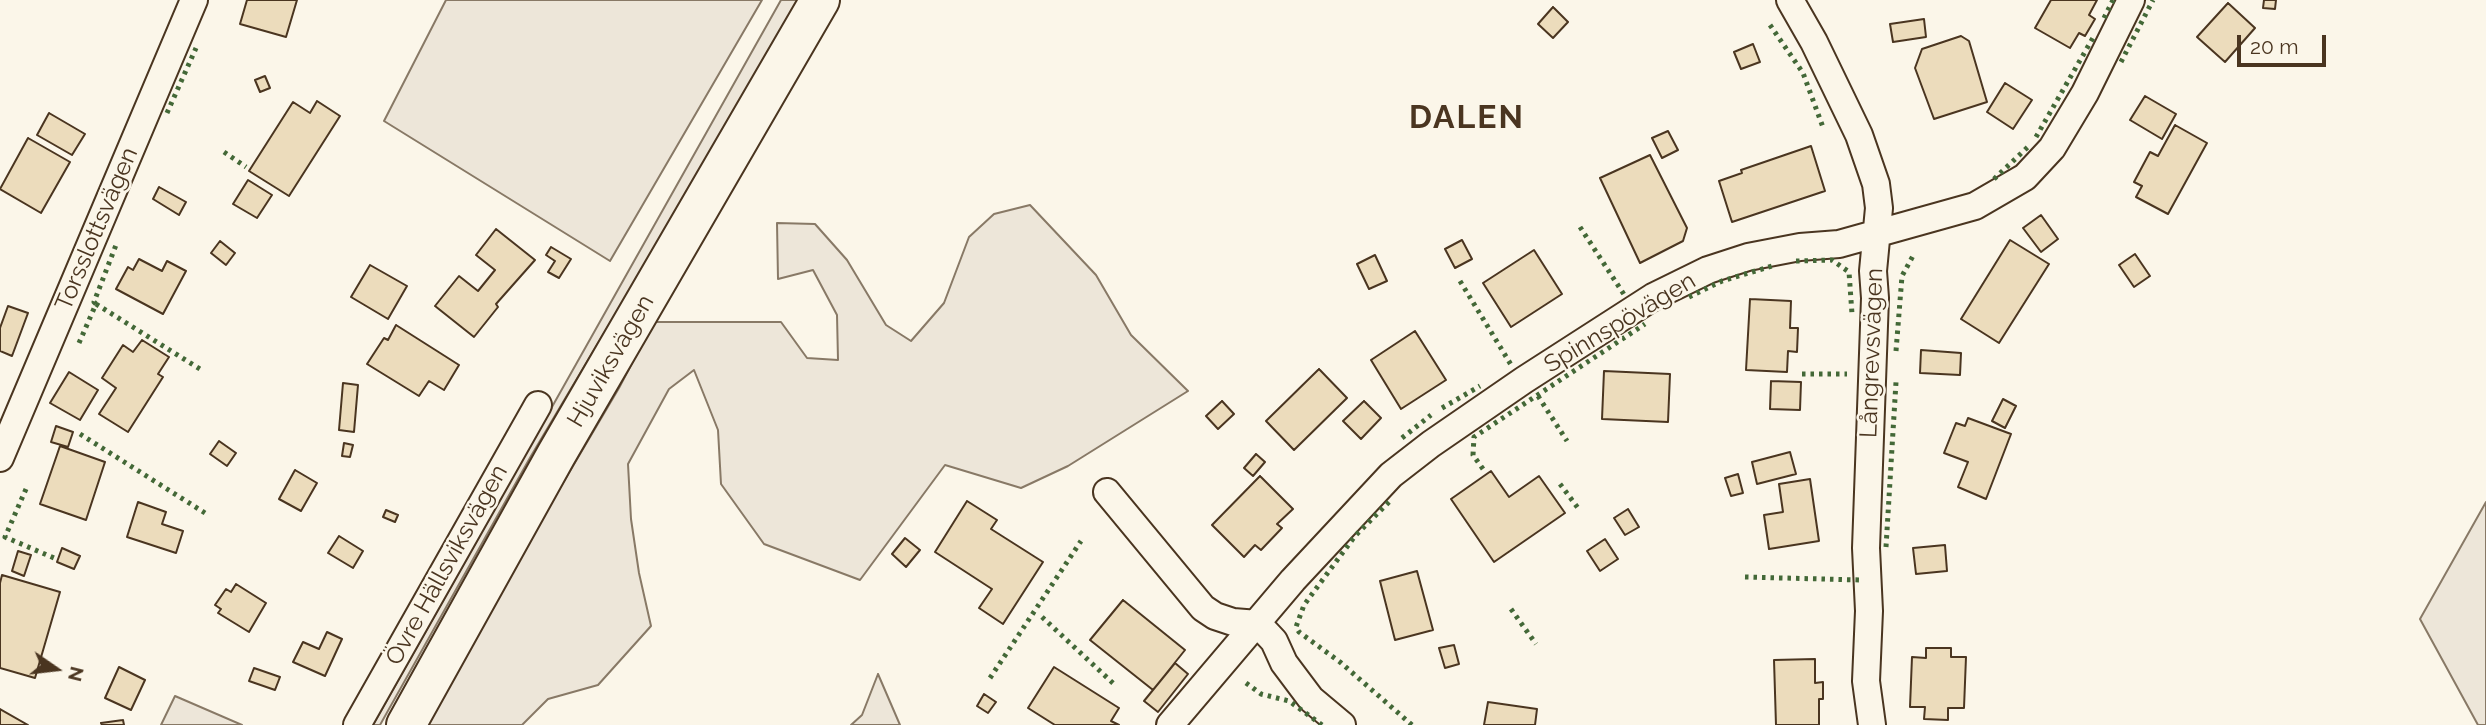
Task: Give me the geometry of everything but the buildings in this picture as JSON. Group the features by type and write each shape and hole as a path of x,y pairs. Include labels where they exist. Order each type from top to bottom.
{"main road":[{"name":"Hjuviksvägen","path":"406,725 556,456 820,0"}],"street":[{"name":"Torsslottsvägen","path":"0,458 194,0"},
{"name":"Långrevsvägen","path":"1790,0 1814,41 1859,135 1876,184 1879,208 1873,271 1875,298 1866,548 1869,611 1866,681 1872,725"},
{"name":"Spinnspövägen","path":"1170,725 1293,580 1391,475 1524,380 1653,298 1708,270 1748,257 1801,247 1839,244 1877,235 1975,206 2025,177 2052,148 2085,93 2131,0"},
{"name":"Övre Hällsviksvägen","path":"357,725 538,405"},
{"path":"1107,492 1203,608 1215,616 1233,622 1258,624 1274,641 1284,663 1311,699 1342,725"}],"shaded area":[{"path":"446,0 762,0 610,261 384,121"},
{"path":"781,0 802,0 531,456 380,725 373,725"},
{"path":"1030,205 1096,275 1131,335 1188,391 1068,466 1021,488 945,465 860,580 764,544 721,484 718,430 694,370 669,389 628,464 631,519 651,626 598,685 548,699 522,725 420,725 619,388 651,322 781,322 807,358 838,360 837,315 813,270 778,279 777,223 815,224 847,260 886,325 911,341 944,303 969,237 994,214"},
{"path":"2486,502 2486,725 2478,725 2420,619"},
{"path":"878,674 900,725 851,725 862,715"},
{"path":"175,696 242,725 161,725"}],"hedge":[{"path":"2104,18 2113,0"},
{"path":"2121,62 2153,0"},
{"path":"1770,25 1803,73 1824,130"},
{"path":"2036,137 2094,36"},
{"path":"167,113 196,48"},
{"path":"1994,179 2031,144"},
{"path":"224,152 246,167"},
{"path":"1580,227 1625,296"},
{"path":"96,304 94,302 116,245"},
{"path":"1896,351 1902,276 1914,254"},
{"path":"1796,261 1832,260 1849,272 1852,314"},
{"path":"1689,297 1722,281 1772,266"},
{"path":"1460,281 1513,368"},
{"path":"79,343 96,304 200,369"},
{"path":"1483,469 1473,455 1474,437 1645,324"},
{"path":"1802,374 1847,374"},
{"path":"1886,547 1896,382"},
{"path":"1442,408 1480,386"},
{"path":"1538,396 1567,441"},
{"path":"1402,438 1431,415"},
{"path":"80,434 205,513"},
{"path":"1560,484 1578,508"},
{"path":"26,489 5,537 54,558"},
{"path":"1389,502 1355,536 1304,605 1296,627 1412,725"},
{"path":"990,678 1081,541"},
{"path":"1745,577 1861,580"},
{"path":"1511,609 1536,644"},
{"path":"1042,617 1115,685"},
{"path":"1246,683 1261,694 1289,701 1322,725"}],"district":[{"name":"DALEN","path":"1467,118"}]}
